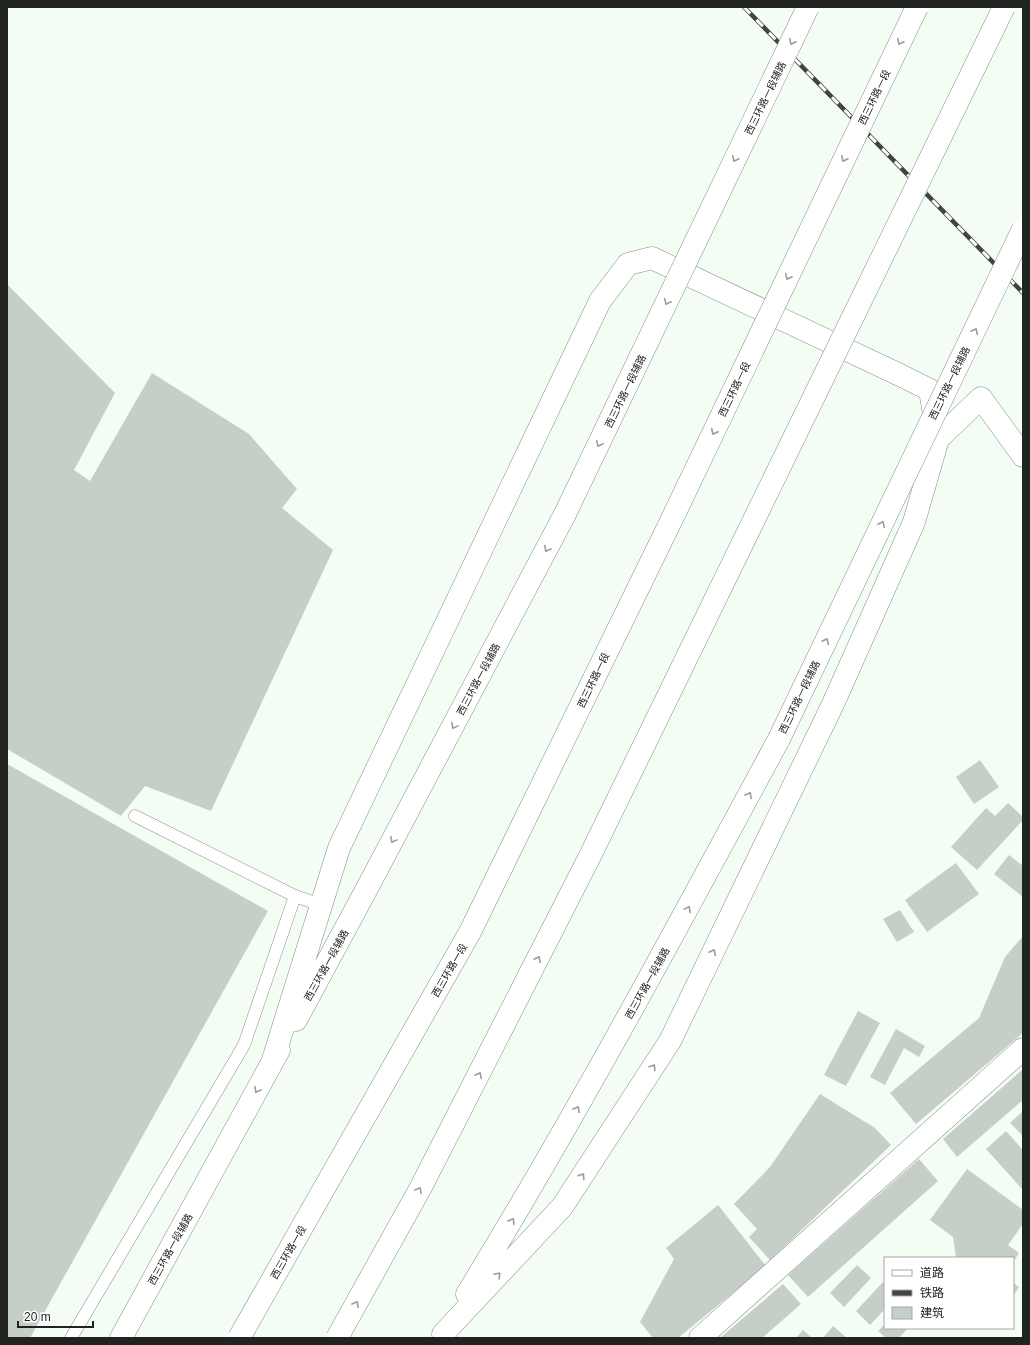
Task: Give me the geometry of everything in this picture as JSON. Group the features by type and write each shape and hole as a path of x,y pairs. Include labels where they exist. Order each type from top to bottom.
{"main road":[{"name":"西三环路一段辅路","path":"121,1338 364,894 565,514 808,7"},
{"name":"西三环路一段","path":"239,1338 470,932 671,521 917,7"},
{"path":"337,1338 421,1187 590,856 1004,7"},
{"name":"西三环路一段辅路","path":"442,1336 530,1192 642,993 779,739 1023,229"},
{"path":"272,1063 340,848 600,301 628,264 652,258 900,374 930,390 938,439 914,522 840,690 670,1041 562,1207 442,1336"},
{"path":"938,439 981,398 1023,456"},
{"path":"700,1338 1023,1049"}],"lane":[{"path":"135,816 295,896 321,905"},
{"path":"70,1338 244,1045 295,896"}],"building":[{"path":"7,284 115,393 74,470 90,481 152,373 249,434 297,489 282,508 333,550 211,811 145,786 121,816 7,749"},
{"path":"980,760 999,787 974,804 956,777"},
{"path":"7,764 268,911 30,1338 7,1338"},
{"path":"1008,803 1023,817 1023,820 977,870 951,847 986,808 995,816"},
{"path":"1009,855 1023,866 1023,897 994,874"},
{"path":"956,863 979,894 927,932 905,900"},
{"path":"900,910 914,932 897,942 883,919"},
{"path":"1023,936 1023,1033 916,1124 890,1093 979,1018 1005,957"},
{"path":"858,1011 880,1023 846,1086 824,1075"},
{"path":"896,1029 925,1046 919,1057 904,1048 885,1085 870,1077"},
{"path":"1023,1069 1023,1100 957,1157 943,1139"},
{"path":"820,1094 875,1128 891,1145 770,1260 749,1237 757,1229 734,1204 770,1167"},
{"path":"1023,1111 1023,1136 1010,1123"},
{"path":"1006,1131 1023,1150 1023,1190 986,1149"},
{"path":"919,1159 938,1181 808,1297 788,1275"},
{"path":"967,1169 1023,1210 1023,1224 1008,1245 1019,1253 1014,1260 1014,1257 956,1257 953,1237 930,1220"},
{"path":"718,1205 766,1266 678,1338 653,1338 640,1322 674,1259 666,1248"},
{"path":"857,1265 871,1278 844,1307 830,1293"},
{"path":"883,1282 884,1310 870,1325 856,1311"},
{"path":"783,1284 801,1304 762,1338 720,1338"},
{"path":"1014,1284 1019,1287 1014,1294"},
{"path":"884,1325 884,1329 907,1329 899,1338 886,1338 878,1331"},
{"path":"833,1326 847,1338 823,1338"},
{"path":"803,1330 812,1338 796,1338"}],"railway":[{"path":"744,7 1023,293"}]}
